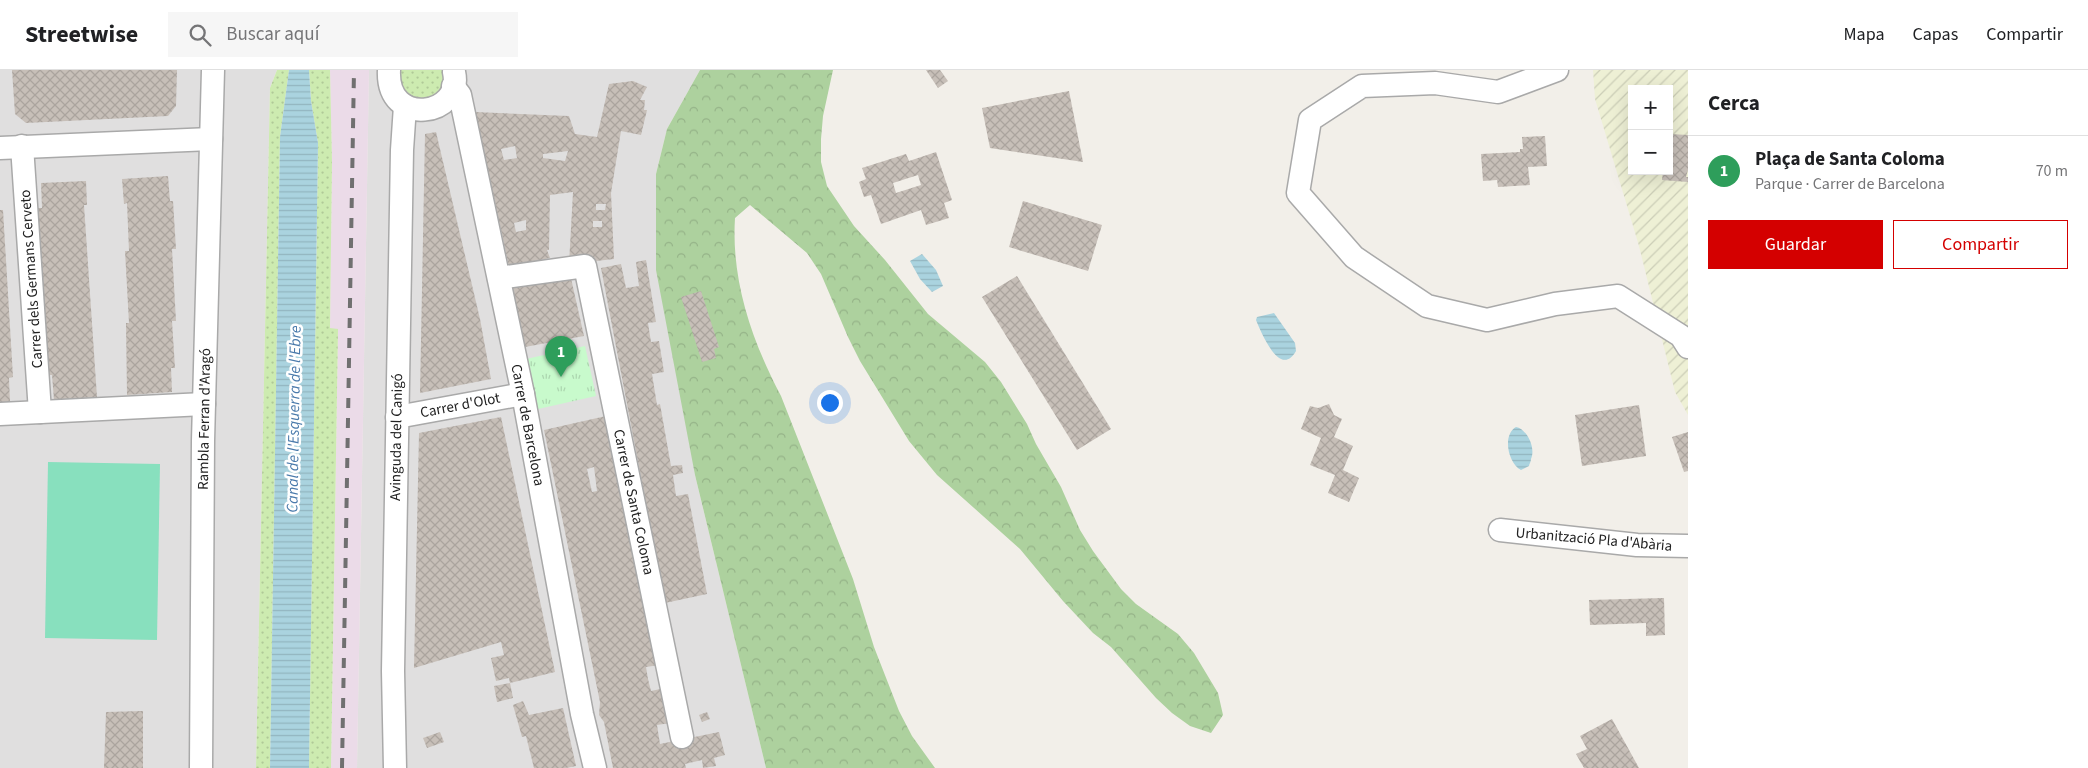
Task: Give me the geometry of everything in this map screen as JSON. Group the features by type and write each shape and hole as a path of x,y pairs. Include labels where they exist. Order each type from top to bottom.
{"street":[{"name":"Rambla Ferran d'Aragó","path":"200,768 204,404 213,70"},
{"path":"389,70 388,81 391,91 397,100 405,106 423,110 440,104 448,96 453,78"},
{"path":"1557,70 1498,92 1434,83 1362,86 1310,120 1298,193 1354,257 1427,306 1488,320 1555,304 1618,296 1682,336 1688,347"},
{"name":"Carrer de Barcelona","path":"453,78 460,95 523,394 582,714 595,768"},
{"name":"Avinguda del Canigó","path":"395,768 393,671 402,150 405,106"},
{"path":"0,148 211,139"},
{"name":"Carrer dels Germans Cerveto","path":"22,146 40,412"},
{"name":"Carrer de Santa Coloma","path":"499,278 585,266 682,738"},
{"name":"Carrer d'Olot","path":"397,417 523,394"},
{"path":"0,414 204,404"},
{"name":"Urbanització Pla d'Abària","path":"1500,530 1637,545 1688,546"}],"shaded area":[{"path":"0,70 277,70 270,88 256,768 0,768"},
{"path":"330,70 369,70 357,768 331,768 338,329 330,329 332,162"},
{"path":"369,70 700,70 667,129 656,174 695,475 766,768 357,768"}],"green space":[{"path":"277,70 289,70 280,137 270,768 256,768 270,88"},
{"path":"309,70 330,70 332,162 330,328 338,329 331,768 309,768 318,143 311,101"},
{"path":"397,70 446,70 445,87 426,103 403,96"},
{"path":"700,70 833,70 823,116 821,139 821,162 827,186 854,226 885,260 928,314 985,362 1001,382 1027,424 1036,444 1061,487 1080,530 1121,589 1136,604 1178,634 1194,653 1218,693 1223,715 1211,733 1190,726 1156,698 1111,647 1093,633 1063,601 1020,549 937,475 909,441 860,361 821,274 807,253 750,205 735,218 735,241 736,265 740,288 753,332 781,396 853,579 874,647 899,711 912,736 935,768 766,768 695,475 656,270 656,174 667,129"},
{"path":"1593,70 1688,70 1688,415 1675,392 1639,246 1595,99"},
{"path":"585,346 596,396 538,409 526,359"},
{"path":"48,462 160,464 157,640 45,638"}],"water":[{"name":"Canal de l'Esquerra de l'Ebre","path":"289,70 309,70 311,101 318,143 309,768 270,768 280,137"},
{"path":"922,254 936,270 943,286 932,292 920,279 910,261"},
{"path":"1274,313 1295,343 1296,351 1290,358 1284,360 1278,357 1272,350 1256,320 1257,317"},
{"path":"1516,427 1520,428 1527,435 1532,450 1529,466 1521,470 1516,466 1508,449 1509,436"}],"building":[{"path":"12,70 177,70 176,106 168,116 26,123 15,114"},
{"path":"926,70 940,70 948,81 938,88"},
{"path":"633,81 647,87 640,100 645,100 644,110 647,110 641,135 621,131 611,193 614,259 569,264 573,192 550,195 549,250 547,250 550,258 509,267 475,112 569,116 575,134 597,137 609,84","holes":["515,146 517,158 504,160 501,149","568,151 565,161 543,158 543,154","596,204 606,204 605,210 596,210","526,220 526,230 516,232 514,223","593,221 602,221 602,227 593,227"]},
{"path":"1069,91 1083,162 990,148 982,108"},
{"path":"436,132 480,319 491,379 420,393 425,134"},
{"path":"1673,134 1688,135 1688,170 1686,177 1688,177 1688,182 1662,180 1663,175 1673,175"},
{"path":"1545,136 1547,166 1528,167 1530,185 1498,187 1497,180 1483,181 1481,154 1520,152 1520,149 1523,149 1522,137"},
{"path":"936,152 952,200 944,203 949,218 926,225 921,210 881,224 871,195 864,197 859,182 866,179 862,168 906,154 909,161","holes":["918,175 921,185 896,193 893,183"]},
{"path":"168,176 170,201 173,201 176,249 172,249 176,321 172,321 175,368 171,368 172,392 127,395 126,323 129,323 125,251 129,251 127,203 124,204 122,179"},
{"path":"86,181 87,205 84,205 97,397 54,400 52,375 49,375 38,208 42,208 41,183"},
{"path":"1023,201 1102,225 1088,271 1009,247"},
{"path":"0,210 3,210 13,377 9,378 10,402 0,402"},
{"path":"646,260 656,322 648,323 651,342 659,341 664,372 652,374 657,405 660,404 671,466 682,465 683,473 673,475 676,496 688,494 707,594 665,603 601,268 621,264 626,288 639,286 636,262"},
{"path":"570,274 584,336 525,347 512,286"},
{"path":"1017,276 1111,429 1077,450 982,297"},
{"path":"701,291 719,347 714,349 716,358 702,362 681,297"},
{"path":"1329,404 1334,415 1342,419 1334,437 1353,446 1343,470 1359,478 1349,502 1328,493 1335,475 1310,465 1321,438 1301,429 1310,406 1318,408"},
{"path":"1639,405 1646,456 1582,466 1575,415"},
{"path":"606,416 659,665 646,667 648,679 651,691 665,688 670,723 657,725 660,744 719,732 725,755 714,758 716,766 703,768 702,760 685,764 686,768 613,768 604,722 599,715 600,702 544,430","holes":["594,467 597,491 592,492 587,469"]},
{"path":"501,417 555,672 510,683 509,678 496,681 491,658 504,655 501,642 414,668 419,433"},
{"path":"1688,432 1688,471 1684,472 1672,437"},
{"path":"1664,598 1665,635 1646,636 1646,623 1590,625 1589,600"},
{"path":"510,683 513,698 497,702 494,686"},
{"path":"523,701 529,715 563,708 576,766 566,768 534,768 526,736 522,737 513,705"},
{"path":"143,711 143,768 104,768 106,712"},
{"path":"707,712 710,719 702,722 699,715"},
{"path":"1612,719 1639,768 1584,768 1576,754 1587,749 1580,736"},
{"path":"440,732 444,742 427,748 423,738"}],"railway":[{"path":"342,768 354,70"}],"place":[{"name":"Plaça de Santa Coloma","path":"561,377"}]}
